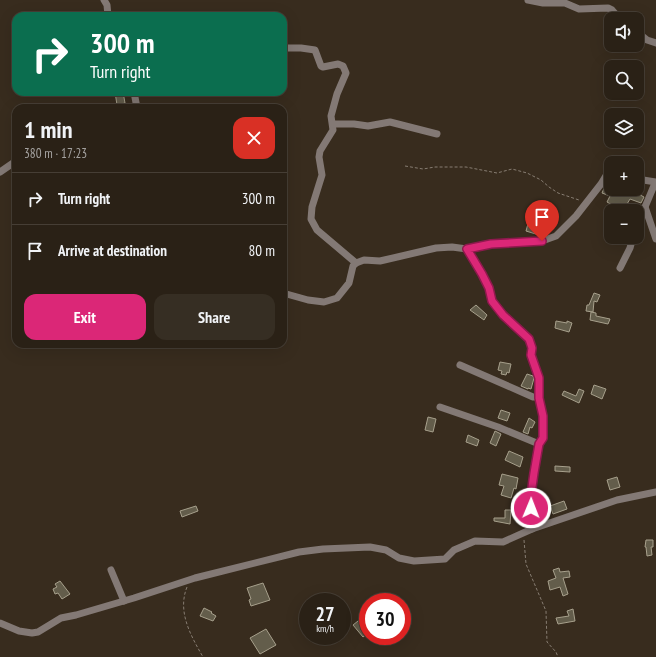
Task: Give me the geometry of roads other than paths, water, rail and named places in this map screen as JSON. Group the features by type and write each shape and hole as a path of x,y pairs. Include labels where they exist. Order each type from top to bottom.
{"street":[{"path":"104,0 107,5 108,12"},
{"path":"528,0 543,3 565,3 579,9 608,8 614,12"},
{"path":"644,38 656,43"},
{"path":"287,48 314,50 321,66 326,67 338,64 343,66 345,69 345,77 337,94 331,116 333,130 320,151 319,157 322,175 312,207 311,219 317,230 356,263"},
{"path":"333,124 368,126 390,122 437,134"},
{"path":"0,172 12,164"},
{"path":"287,294 308,300 324,302 337,298 348,283 356,263 364,260 380,261 436,248 452,247 467,249 491,244 542,241 556,236 587,202 604,177"},
{"path":"644,181 655,183 645,207 656,239"},
{"path":"620,268 631,244"},
{"path":"467,249 489,288 492,301 503,315 529,339 532,348 531,355 539,378 539,398 543,416 543,438 539,444 532,487 532,529"},
{"path":"460,365 533,397 539,398"},
{"path":"440,407 498,427 539,444"},
{"path":"0,623 19,631 32,633 38,632 61,618 124,601 195,578 299,552 323,549 370,547 386,550 399,558 414,560 445,559 454,550 475,541 503,542 532,529 617,500 656,492"},
{"path":"111,570 124,601"}]}
